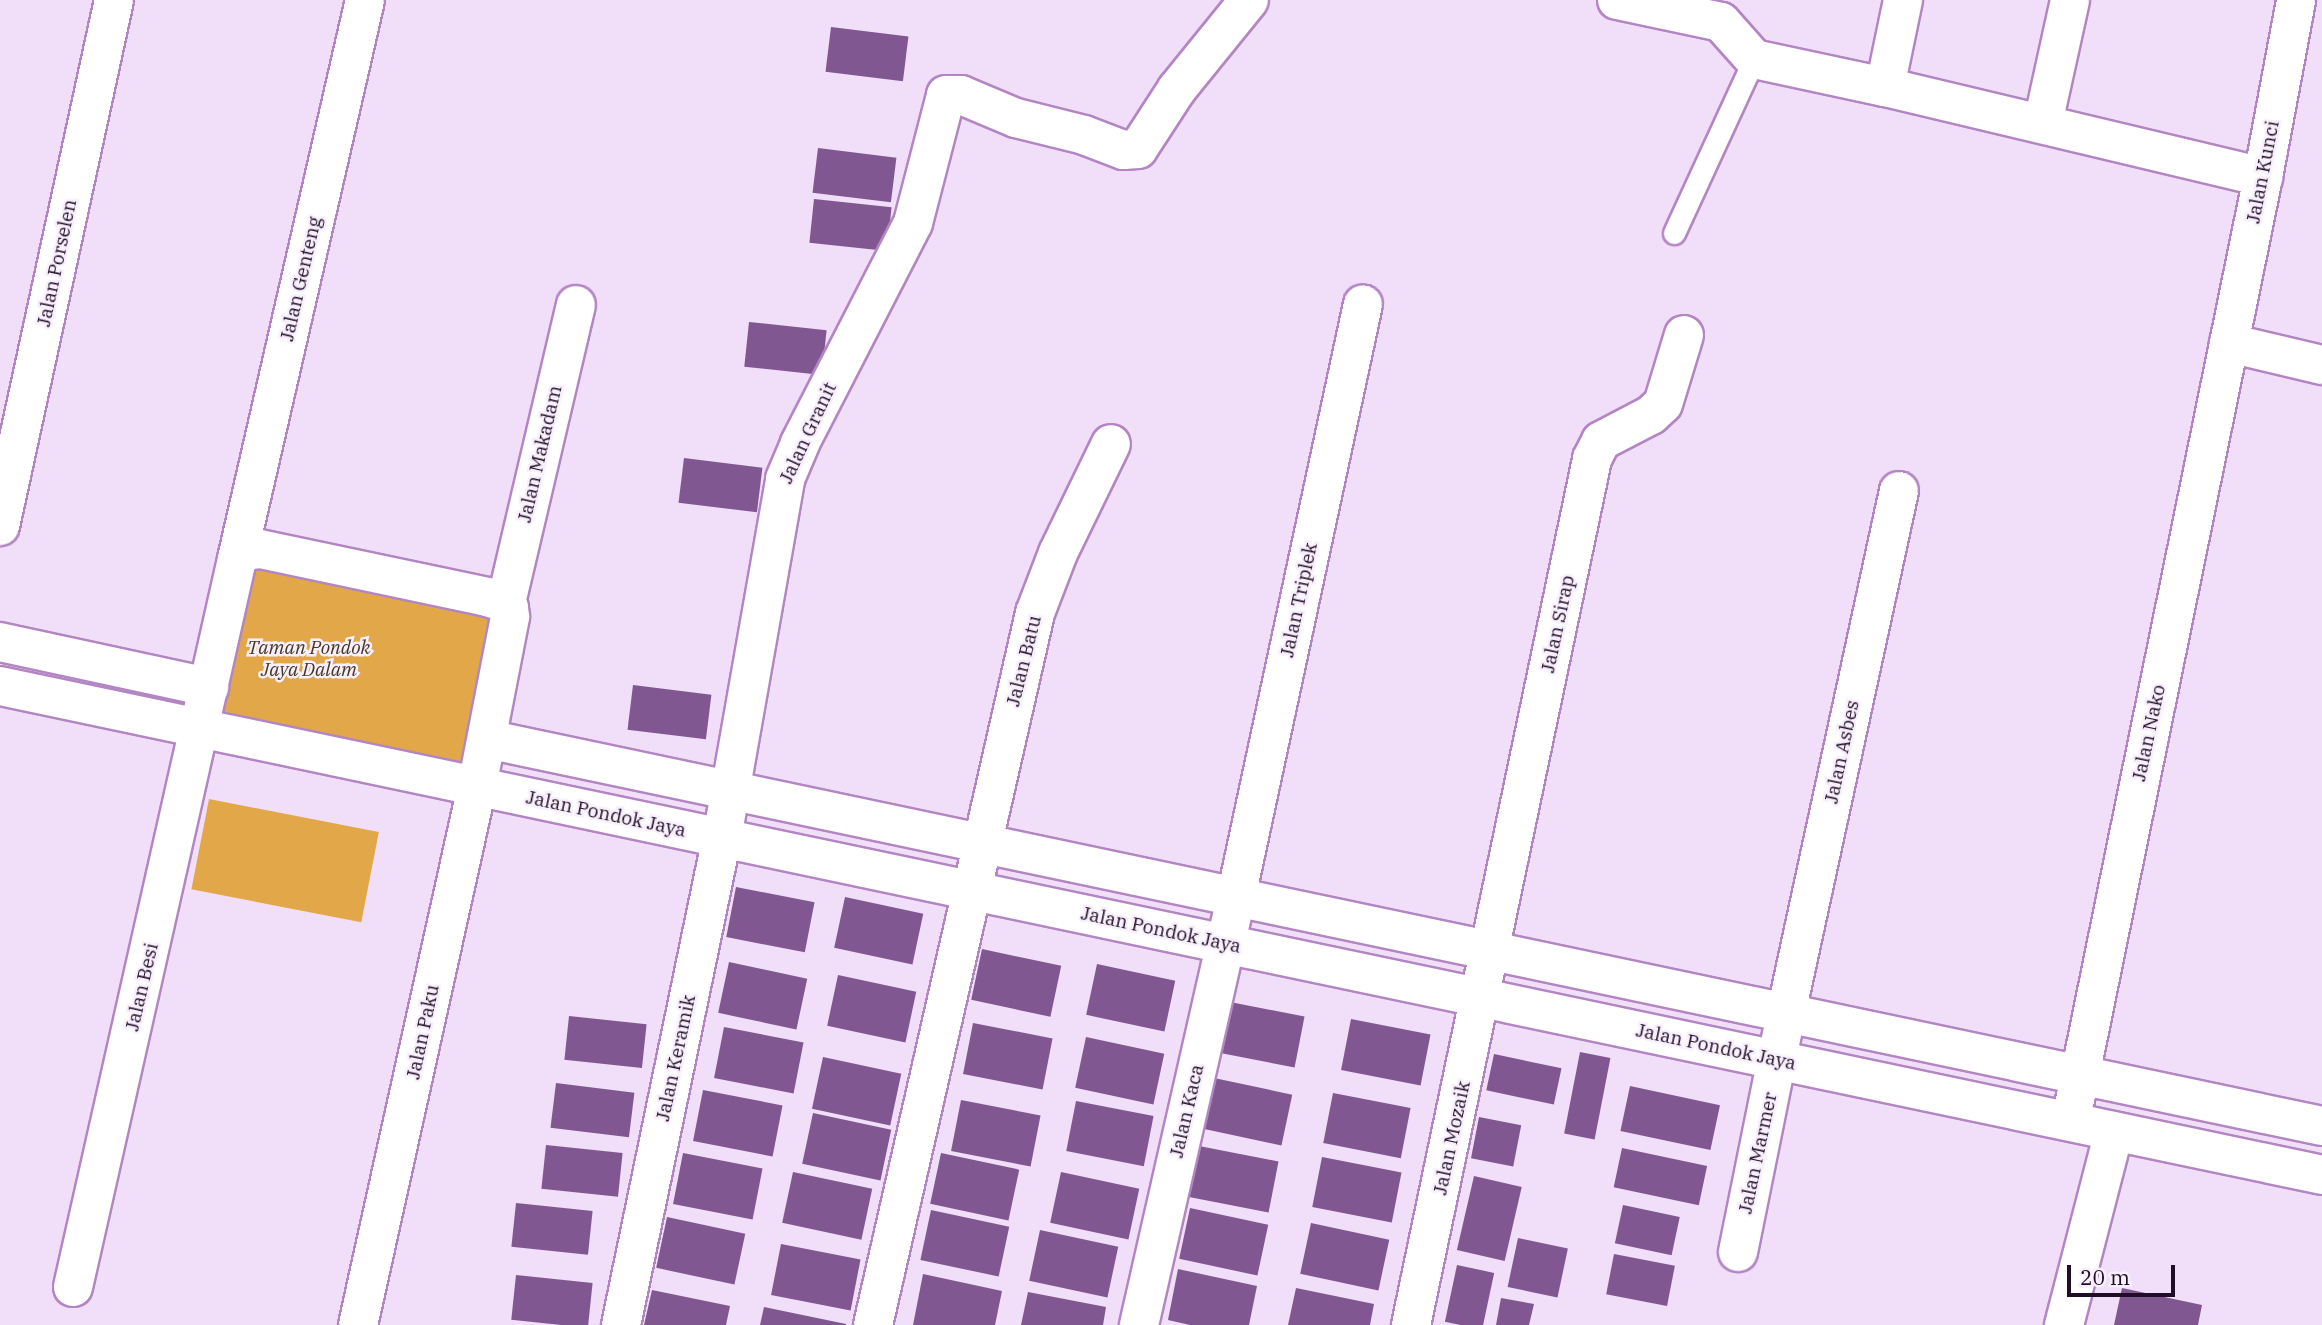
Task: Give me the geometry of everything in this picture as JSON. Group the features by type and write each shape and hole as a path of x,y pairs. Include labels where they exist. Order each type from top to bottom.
{"street":[{"name":"Jalan Porselen","path":"0,526 114,0"},
{"name":"Jalan Genteng","path":"209,687 365,0"},
{"name":"Jalan Granit","path":"729,790 785,479 800,443 912,223 946,95 961,95 1016,118 1084,135 1123,150 1138,149 1177,89 1248,0"},
{"path":"1617,0 1723,11 1754,59 1885,87 2263,177"},
{"path":"1885,87 1903,0"},
{"path":"2043,124 2070,0"},
{"name":"Jalan Kunci","path":"2229,343 2296,0"},
{"name":"Jalan Triplek","path":"1236,897 1363,304"},
{"name":"Jalan Makadam","path":"487,739 510,617 506,603 576,305"},
{"name":"Jalan Sirap","path":"1490,951 1592,459 1601,441 1651,415 1663,404 1684,335"},
{"path":"2229,343 2322,365"},
{"name":"Jalan Nako","path":"2071,1122 2229,343"},
{"name":"Jalan Batu","path":"873,1325 1035,613 1058,553 1111,444"},
{"name":"Jalan Asbes","path":"1786,1013 1899,491"},
{"path":"237,559 246,551 260,549 506,603"},
{"path":"0,642 209,687"},
{"name":"Jalan Pondok Jaya","path":"0,686 2322,1175"},
{"name":"Jalan Besi","path":"73,1287 209,687"},
{"path":"487,739 2322,1126"},
{"name":"Jalan Paku","path":"358,1325 487,739"},
{"name":"Jalan Keramik","path":"621,1325 722,838 729,790"},
{"name":"Jalan Kaca","path":"1139,1325 1236,897"},
{"name":"Jalan Mozaik","path":"1411,1325 1490,951"},
{"name":"Jalan Marmer","path":"1738,1252 1786,1013"},
{"path":"2064,1325 2115,1131"}],"lane":[{"path":"1674,233 1754,59"}],"green space":[{"name":"Taman Pondok Jaya Dalam","path":"241,556 506,612 469,784 204,728"},
{"path":"209,799 379,832 361,922 191,889"}],"building":[{"path":"831,27 908,37 903,81 826,72"},
{"path":"818,148 896,158 891,202 813,193"},
{"path":"814,199 892,207 887,251 809,243"},
{"path":"749,322 827,330 822,375 744,367"},
{"path":"684,458 762,468 757,512 679,503"},
{"path":"633,685 711,695 706,739 628,730"},
{"path":"736,887 815,902 805,952 726,937"},
{"path":"845,897 923,914 912,964 834,948"},
{"path":"982,949 1061,966 1050,1017 971,1000"},
{"path":"729,962 807,979 796,1029 718,1013"},
{"path":"1097,964 1175,981 1164,1031 1086,1015"},
{"path":"838,975 916,992 905,1042 827,1026"},
{"path":"1225,1001 1305,1016 1295,1068 1215,1052"},
{"path":"569,1016 647,1024 642,1068 564,1060"},
{"path":"1351,1019 1431,1034 1421,1086 1341,1070"},
{"path":"973,1023 1053,1038 1043,1090 963,1074"},
{"path":"724,1027 804,1042 794,1094 714,1078"},
{"path":"1086,1037 1164,1054 1153,1104 1075,1088"},
{"path":"1580,1052 1610,1058 1595,1139 1564,1133"},
{"path":"1494,1054 1561,1068 1554,1105 1486,1090"},
{"path":"823,1057 901,1074 890,1125 812,1109"},
{"path":"1214,1078 1292,1095 1281,1145 1203,1129"},
{"path":"556,1083 634,1093 629,1137 551,1128"},
{"path":"1630,1086 1720,1105 1710,1150 1620,1131"},
{"path":"703,1090 783,1105 773,1157 693,1141"},
{"path":"1333,1093 1411,1108 1401,1158 1323,1143"},
{"path":"961,1100 1041,1115 1031,1167 951,1151"},
{"path":"1076,1101 1154,1116 1144,1166 1066,1151"},
{"path":"813,1113 891,1130 880,1180 802,1164"},
{"path":"1479,1117 1521,1125 1513,1166 1471,1158"},
{"path":"546,1145 623,1153 618,1197 541,1189"},
{"path":"1199,1146 1279,1161 1269,1213 1189,1197"},
{"path":"1622,1148 1707,1166 1699,1205 1614,1187"},
{"path":"683,1153 763,1168 753,1220 673,1204"},
{"path":"941,1153 1019,1170 1008,1220 930,1204"},
{"path":"1322,1157 1402,1172 1392,1223 1312,1207"},
{"path":"793,1172 872,1189 861,1240 782,1223"},
{"path":"1061,1172 1139,1189 1128,1239 1050,1223"},
{"path":"1474,1176 1522,1187 1505,1261 1457,1250"},
{"path":"516,1203 593,1211 588,1255 511,1247"},
{"path":"1623,1205 1680,1217 1672,1255 1615,1243"},
{"path":"1190,1208 1268,1225 1257,1275 1179,1259"},
{"path":"931,1210 1009,1227 999,1277 920,1260"},
{"path":"667,1217 745,1234 734,1284 656,1268"},
{"path":"1311,1223 1389,1240 1378,1290 1300,1274"},
{"path":"1040,1230 1118,1247 1107,1297 1029,1281"},
{"path":"1518,1238 1568,1249 1557,1298 1508,1287"},
{"path":"781,1244 861,1259 851,1311 771,1295"},
{"path":"1614,1254 1675,1266 1667,1306 1606,1294"},
{"path":"1457,1265 1494,1273 1483,1325 1445,1322"},
{"path":"1178,1269 1257,1286 1249,1325 1190,1325 1168,1320"},
{"path":"923,1274 1002,1291 995,1325 913,1325"},
{"path":"516,1275 593,1283 588,1325 511,1320"},
{"path":"1296,1288 1374,1304 1370,1325 1288,1325"},
{"path":"2122,1288 2202,1305 2198,1325 2114,1325"},
{"path":"652,1290 730,1306 726,1325 644,1325"},
{"path":"1028,1292 1106,1307 1103,1325 1021,1325"},
{"path":"1501,1298 1534,1304 1529,1325 1496,1325"},
{"path":"764,1307 846,1324 846,1325 760,1325"}]}
